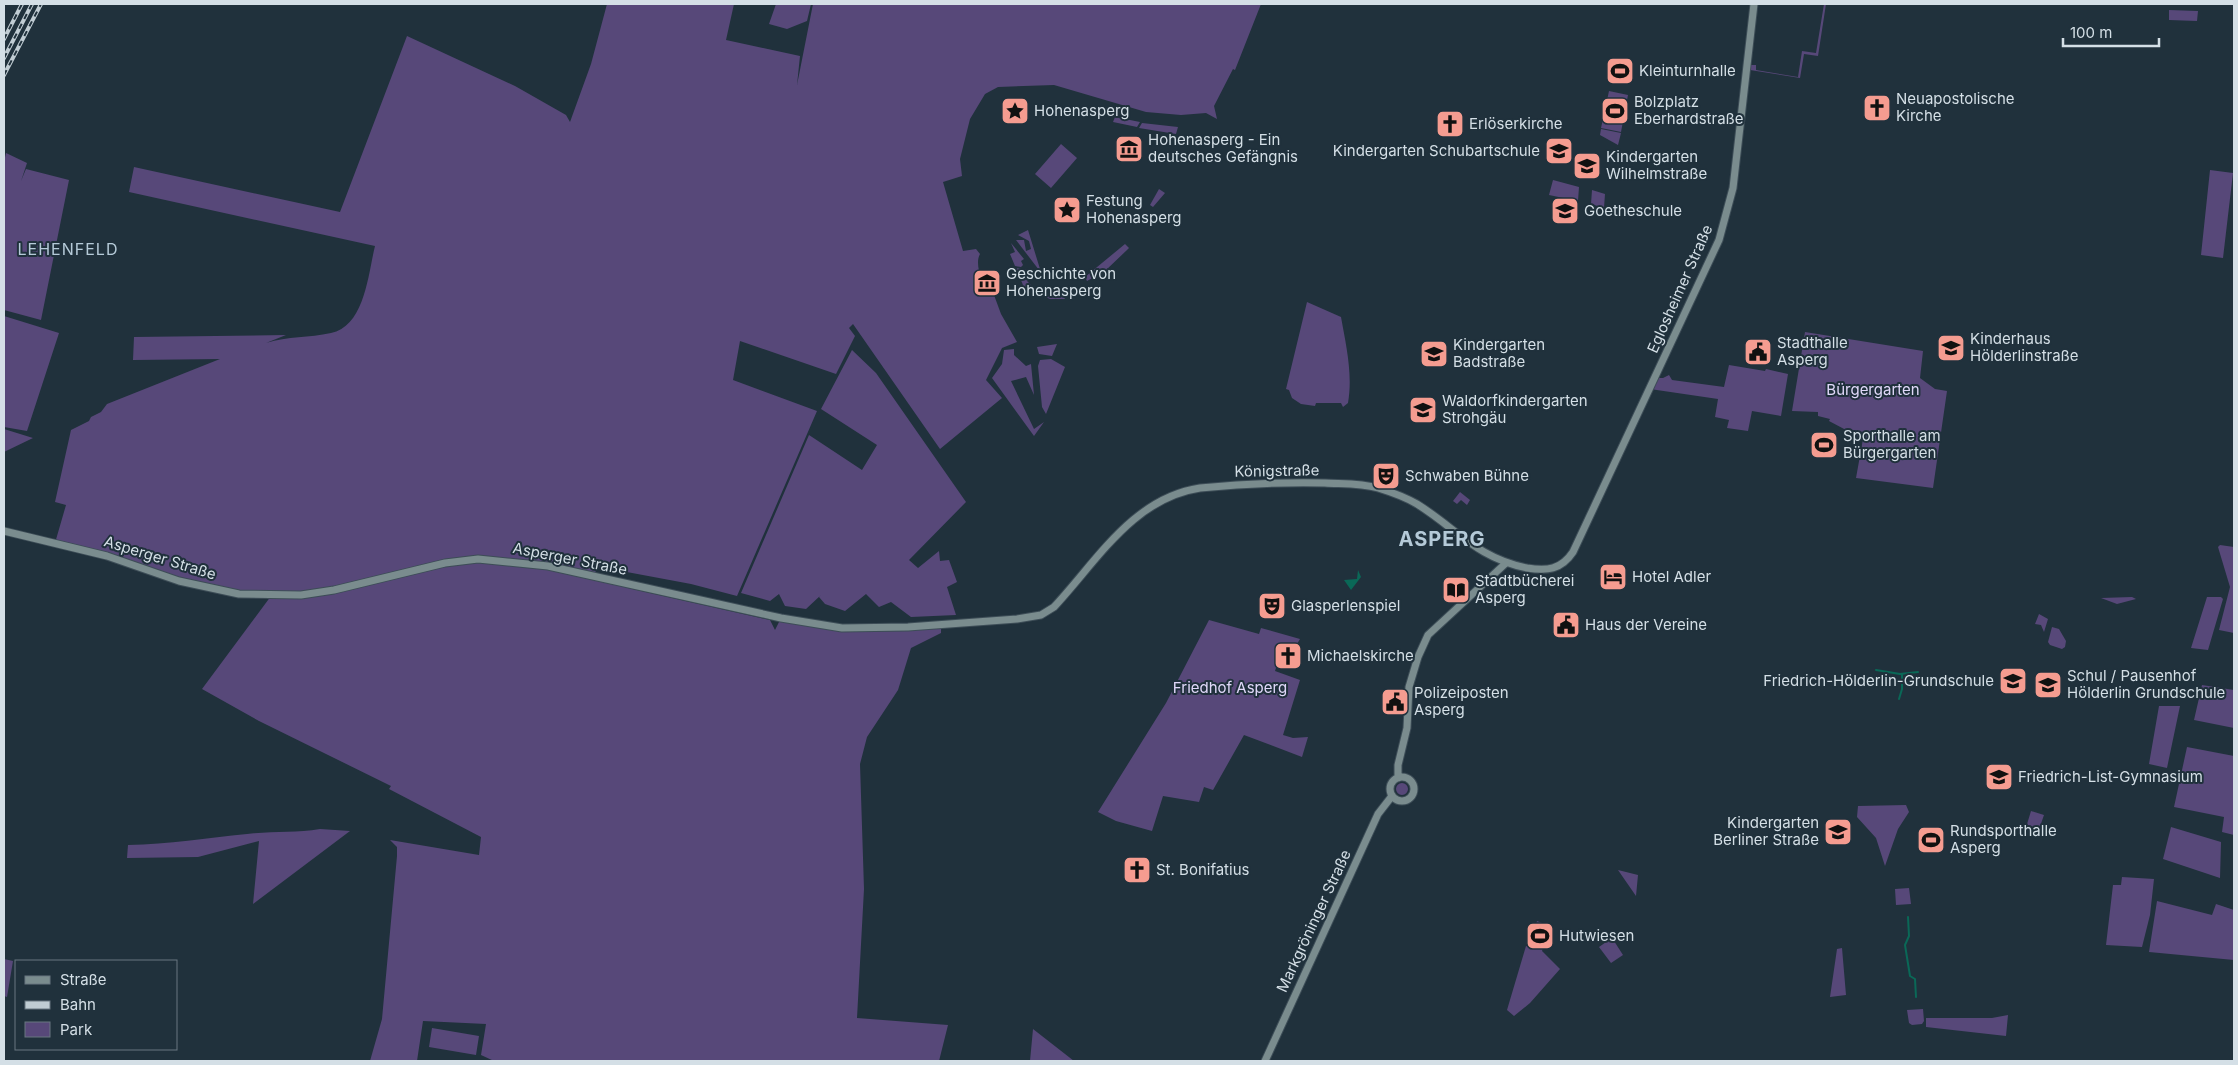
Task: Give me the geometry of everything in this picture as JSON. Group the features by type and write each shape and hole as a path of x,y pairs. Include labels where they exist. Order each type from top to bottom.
{"main road":[{"name":"Eglosheimer Straße","path":"1563,565 1573,552 1705,271 1724,225 1733,188 1754,4"},
{"name":"Königstraße","path":"1018,619 1042,614 1054,607 1125,527 1144,510 1161,500 1187,490 1200,488 1304,483 1362,484 1378,488 1417,504 1471,545 1506,563 1543,571 1563,565"},
{"name":"Asperger Straße","path":"4,531 107,556 179,581 239,594 301,595 326,591 445,563 478,559 548,566 781,618 842,628 908,628 1018,619"},
{"path":"1398,778 1410,781 1413,792 1404,801 1392,796 1391,785 1398,778 1398,765 1407,728 1409,687 1423,644 1428,635 1506,563"},
{"name":"Markgröninger Straße","path":"1265,1061 1378,814 1392,796"}],"green space":[{"path":"607,4 734,4 726,40 800,56 797,85 813,4 1261,4 1235,70 1233,69 1214,106 1217,119 1206,113 1181,115 1146,112 1054,85 998,87 985,94 970,119 960,159 962,176 943,182 963,251 976,249 980,254 978,263 981,280 987,295 994,295 1001,314 1017,342 1002,348 986,380 1002,398 940,449 853,324 849,328 855,336 836,374 740,341 733,380 817,411 737,596 691,584 600,567 596,568 595,576 628,588 770,620 775,630 781,618 828,626 941,625 941,633 911,648 898,690 867,737 860,764 864,889 857,1018 948,1025 939,1061 494,1061 481,1055 486,1024 423,1021 417,1061 370,1061 382,1019 397,856 397,847 390,840 479,855 481,837 389,789 391,786 259,721 202,689 271,596 239,594 55,543 66,505 55,502 71,430 89,421 91,417 101,412 107,404 220,359 133,360 134,337 286,335 266,343 282,339 331,333 342,328 358,310 370,270 375,246 129,192 134,167 340,212 407,36 515,86 566,115 570,122 591,64"},
{"path":"776,4 811,4 807,21 787,29 769,24"},
{"path":"1824,4 1826,4 1818,56 1804,54 1800,78 1750,70 1751,65 1756,65 1756,70 1798,77 1802,51 1816,53"},
{"path":"2169,10 2198,11 2197,21 2169,20"},
{"name":"Bolzplatz Eberhardstraße","path":"1609,91 1628,95 1621,132 1601,128"},
{"path":"1115,117 1140,122 1137,127 1113,122"},
{"path":"1142,123 1178,127 1176,134 1139,128"},
{"path":"1601,129 1621,133 1618,145 1600,135"},
{"path":"1061,144 1077,158 1051,188 1035,174"},
{"path":"6,153 27,163 21,181 26,169 69,180 41,320 4,310 4,162"},
{"path":"2210,170 2233,173 2223,258 2201,255"},
{"path":"1553,180 1579,187 1578,201 1549,195"},
{"path":"1159,189 1165,193 1153,207 1150,205"},
{"path":"1592,190 1605,194 1604,208 1591,204"},
{"path":"1028,230 1039,270 1016,240 1024,240 1026,251 1031,249 1029,241 1018,235"},
{"path":"1011,243 1024,259 1021,261 1023,265 1021,267 1015,266 1010,254 1015,252"},
{"path":"1125,244 1129,248 1127,250 1105,271 1087,281 1085,277"},
{"path":"1016,268 1028,270 1031,277 1027,281 1034,288 1032,290 1025,290"},
{"path":"1051,289 1054,292 1059,290 1065,299 1050,299 1041,295 1046,290 1048,292"},
{"path":"1307,302 1341,317 1350,381 1348,403 1343,407 1341,403 1316,403 1315,406 1301,404 1292,398 1289,390 1286,389"},
{"path":"4,316 59,333 27,431 4,427"},
{"name":"Bürgergarten","path":"1805,332 1923,351 1920,378 1935,389 1947,391 1933,488 1856,478 1863,439 1829,421 1830,419 1818,416 1818,412 1792,411"},
{"path":"1057,344 1052,356 1039,354 1037,347"},
{"path":"1014,349 1014,355 1026,366 1031,364 1034,395 1026,377 1011,381 1034,429 1044,422 1034,436 992,378 1002,364 1004,350"},
{"path":"852,350 876,373 966,502 909,560 918,568 939,551 940,561 949,560 957,582 947,587 956,615 911,617 891,602 879,607 866,594 845,611 825,604 819,597 821,595 806,609 785,606 779,594 770,601 741,593 809,435 862,470 877,445 821,409"},
{"path":"1051,359 1065,367 1046,414 1042,407 1038,366 1040,360"},
{"path":"1729,365 1765,371 1766,369 1788,374 1781,416 1752,411 1748,431 1727,428 1729,420 1715,417 1718,399 1650,389 1655,378 1663,378 1669,375 1672,380 1724,387"},
{"path":"4,429 33,438 4,452"},
{"path":"1460,492 1470,500 1467,505 1461,500 1457,504 1453,501"},
{"path":"2220,545 2234,547 2234,633 2219,630 2230,587 2218,547"},
{"path":"2132,597 2136,599 2117,604 2101,598"},
{"path":"2207,597 2221,597 2223,599 2208,650 2191,648"},
{"path":"2039,614 2048,619 2044,632 2041,625 2035,624"},
{"name":"Friedhof Asperg","path":"1209,620 1259,634 1261,628 1300,639 1297,644 1293,643 1289,647 1283,646 1275,671 1300,680 1283,735 1293,738 1308,737 1302,757 1244,735 1213,790 1204,787 1199,802 1163,796 1152,831 1116,821 1098,812 1166,703"},
{"path":"2052,627 2059,629 2066,641 2065,647 2062,649 2050,645 2048,642"},
{"path":"2202,685 2234,690 2234,728 2194,720"},
{"path":"2159,706 2180,706 2167,768 2149,764"},
{"path":"2187,747 2234,756 2234,835 2222,832 2224,817 2174,807"},
{"path":"1404,783 1407,784 1407,794 1400,795 1397,794 1396,787 1397,784"},
{"path":"1906,805 1909,812 1898,829 1885,866 1876,838 1857,817 1858,806"},
{"path":"2031,811 2044,815 2036,838 2024,834"},
{"path":"2171,827 2221,842 2220,878 2163,859"},
{"path":"320,829 350,831 253,904 259,841 198,857 127,858 128,845"},
{"path":"1618,870 1638,875 1636,896"},
{"path":"2122,877 2154,879 2150,915 2142,947 2106,945 2113,885 2121,885"},
{"path":"1909,888 1911,904 1896,905 1895,889"},
{"path":"2157,901 2212,915 2216,904 2234,910 2234,960 2149,952"},
{"name":"Hutwiesen","path":"1537,921 1550,926 1542,951 1560,969 1530,1003 1514,1016 1507,1010 1526,946 1529,947"},
{"path":"1609,940 1614,941 1623,955 1611,963 1599,947"},
{"path":"1842,948 1846,995 1830,997 1837,949"},
{"path":"4,959 13,961 7,997 4,996"},
{"path":"1923,1009 1924,1021 1922,1024 1912,1025 1909,1023 1907,1010"},
{"path":"2008,1015 2006,1036 1926,1027 1926,1018 1992,1018"},
{"path":"432,1028 479,1036 476,1055 429,1047"},
{"path":"1033,1029 1074,1061 1030,1061"}],"shaded area":[{"path":"1358,570 1361,577 1351,590 1344,580 1357,579"}],"waterway":[{"path":"1876,670 1900,674 1918,672"},
{"path":"1899,699 1902,689 1902,674"},
{"path":"1908,917 1909,936 1905,945 1910,976 1915,979 1916,997"}],"railway":[{"path":"4,39 22,4"},
{"path":"4,58 32,4"},
{"path":"4,75 41,4"}],"place":[{"name":"Kleinturnhalle","path":"1620,71"},
{"name":"Neuapostolische Kirche","path":"1877,108"},
{"name":"Hohenasperg","path":"1015,111"},
{"name":"Bolzplatz Eberhardstraße","path":"1615,111"},
{"name":"Erlöserkirche","path":"1450,124"},
{"name":"Hohenasperg - Ein deutsches Gefängnis","path":"1129,149"},
{"name":"Kindergarten Schubartschule","path":"1559,151"},
{"name":"Kindergarten Wilhelmstraße","path":"1587,166"},
{"name":"Festung Hohenasperg","path":"1067,210"},
{"name":"Goetheschule","path":"1565,211"},
{"name":"Geschichte von Hohenasperg","path":"987,283"},
{"name":"Kinderhaus Hölderlinstraße","path":"1951,348"},
{"name":"Stadthalle Asperg","path":"1758,352"},
{"name":"Kindergarten Badstraße","path":"1434,354"},
{"name":"Waldorfkindergarten Strohgäu","path":"1423,410"},
{"name":"Sporthalle am Bürgergarten","path":"1824,445"},
{"name":"Schwaben Bühne","path":"1386,476"},
{"name":"Hotel Adler","path":"1613,577"},
{"name":"Stadtbücherei Asperg","path":"1456,590"},
{"name":"Glasperlenspiel","path":"1272,606"},
{"name":"Haus der Vereine","path":"1566,625"},
{"name":"Michaelskirche","path":"1288,656"},
{"name":"Friedrich-Hölderlin-Grundschule","path":"2013,681"},
{"name":"Schul / Pausenhof Hölderlin Grundschule","path":"2048,685"},
{"name":"Polizeiposten Asperg","path":"1395,702"},
{"name":"Friedrich-List-Gymnasium","path":"1999,777"},
{"name":"Kindergarten Berliner Straße","path":"1838,832"},
{"name":"Rundsporthalle Asperg","path":"1931,840"},
{"name":"St. Bonifatius","path":"1137,870"},
{"name":"Hutwiesen","path":"1540,936"}],"district":[{"name":"LEHENFELD","path":"68,249"},
{"name":"ASPERG","path":"1442,539"}]}
